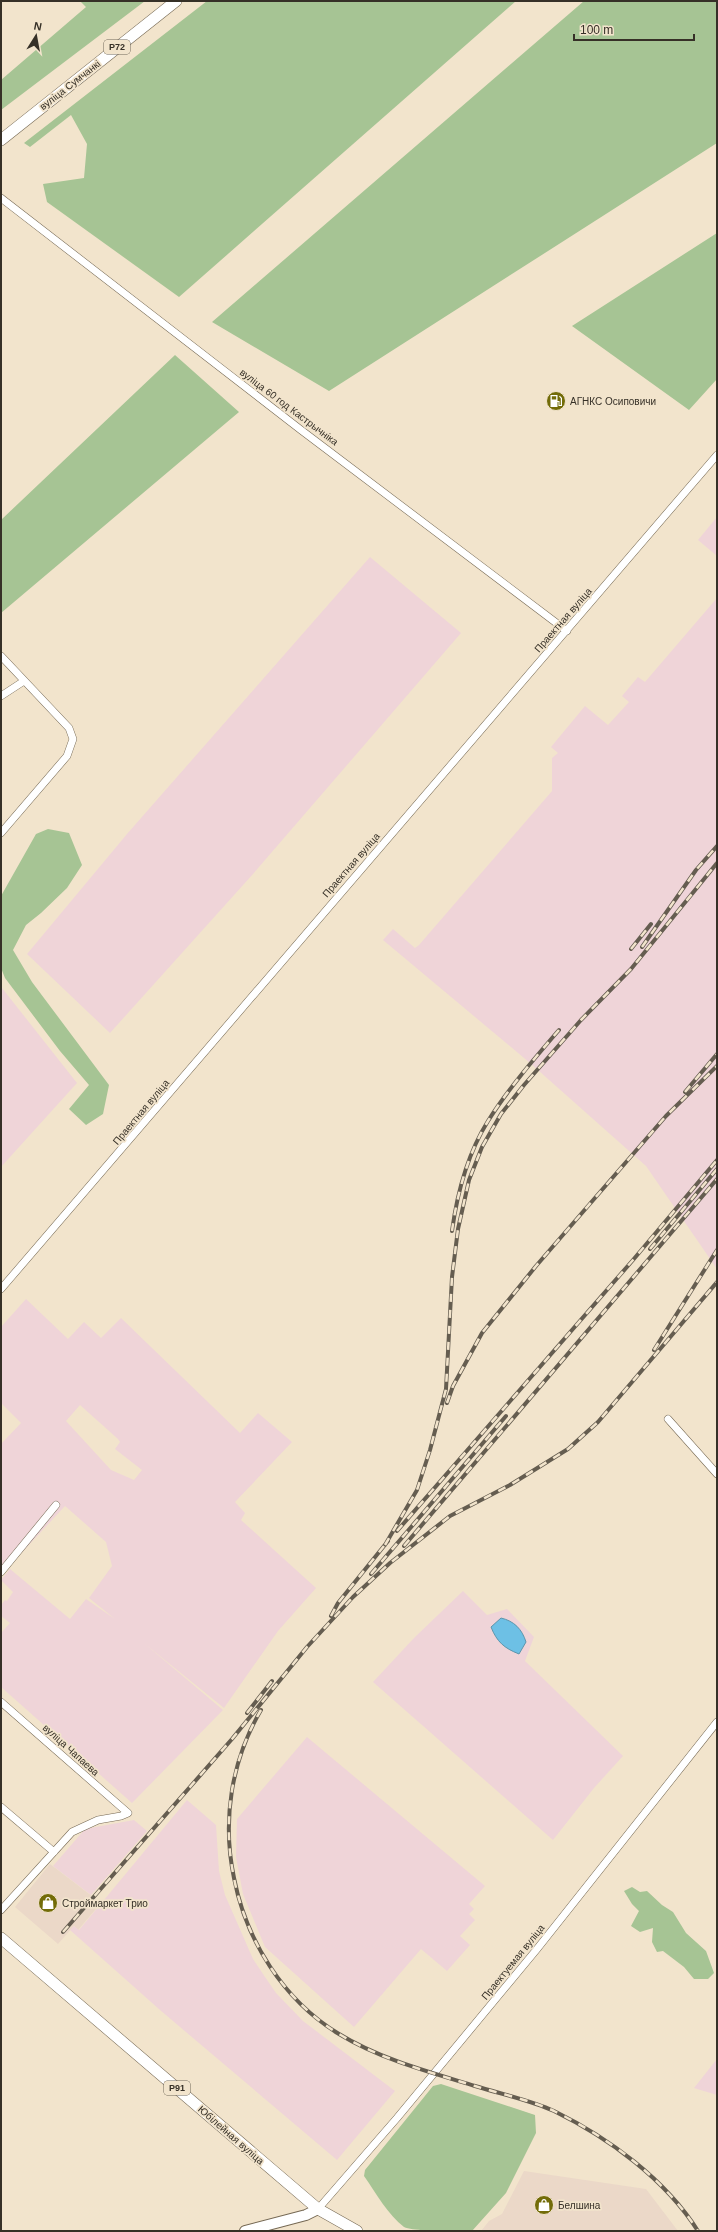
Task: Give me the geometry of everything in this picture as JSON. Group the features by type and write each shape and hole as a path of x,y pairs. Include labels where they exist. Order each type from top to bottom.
{"main road":[{"name":"вуліца Сумчанкі","path":"1,140 176,1"},
{"name":"Юбілейная вуліца","path":"1,1938 318,2209 357,2231"}],"street":[{"name":"вуліца 60 год Кастрычніка","path":"1,198 301,430 567,631"},
{"name":"Праектная вуліца","path":"1,1289 717,455"},
{"path":"1,656 69,728 73,739 67,756 1,833"},
{"path":"1,696 24,681"},
{"path":"668,1419 717,1474"},
{"path":"1,1572 56,1505"},
{"name":"вуліца Чапаева","path":"1,1702 128,1813 121,1816 98,1820 72,1832 54,1852"},
{"name":"Праектуемая вуліца","path":"318,2209 397,2118 537,1949 717,1722"},
{"path":"1,1807 54,1852 1,1910"},
{"path":"245,2231 306,2215 318,2209"}],"shaded area":[{"path":"717,517 717,556 698,540"},
{"path":"370,557 461,633 253,874 110,1033 27,954 127,834"},
{"path":"717,598 717,1269 646,1166 530,1063 383,940 393,929 415,948 419,945 552,791 552,758 558,753 551,747 585,706 608,725 629,702 622,696 638,677 645,682"},
{"path":"2,988 77,1083 1,1167 1,989"},
{"path":"26,1299 68,1339 84,1322 101,1338 121,1318 240,1433 258,1413 292,1442 235,1502 245,1513 241,1520 316,1588 278,1631 224,1708 145,1644 223,1710 132,1803 1,1687 1,1633 10,1623 1,1616 1,1605 5,1600 7,1601 13,1592 1,1580 10,1569 70,1619 86,1599 115,1619 89,1598 112,1566 106,1542 65,1506 1,1575 1,1444 21,1423 1,1403 1,1327","holes":["80,1405 120,1442 115,1449 142,1470 134,1480 111,1470 66,1421"]},
{"path":"463,1591 487,1615 507,1609 534,1637 525,1661 623,1756 594,1788 553,1840 373,1682 414,1638"},
{"path":"307,1737 485,1886 469,1904 474,1909 469,1914 475,1920 460,1936 470,1945 447,1971 421,1949 354,2027 265,1947 243,1894 236,1857 237,1819"},
{"path":"187,1800 216,1825 219,1871 225,1895 253,1959 276,1993 303,2021 395,2091 337,2160 160,2010 70,1930 74,1926 79,1930"},
{"path":"134,1820 147,1831 91,1895 53,1866 85,1829"},
{"path":"50,1864 101,1903 78,1930 74,1926 58,1944 15,1907"},
{"path":"717,2059 717,2095 694,2088"},
{"path":"524,2171 646,2189 678,2231 481,2231 489,2221 502,2214"}],"green space":[{"path":"80,1 145,1 1,110 1,80 86,7"},
{"path":"207,1 516,1 179,297 47,202 43,184 84,178 87,144 71,115 30,147 24,143"},
{"path":"584,1 717,1 717,143 329,391 212,322"},
{"path":"717,233 717,379 689,410 572,326"},
{"path":"175,355 239,412 1,613 1,520"},
{"path":"48,829 69,833 82,865 67,888 26,925 13,950 32,982 109,1085 103,1114 86,1125 69,1109 89,1085 60,1051 5,978 1,968 1,896 36,834"},
{"path":"632,1887 640,1892 647,1891 662,1905 673,1912 686,1933 706,1951 714,1973 708,1979 694,1979 684,1967 663,1951 657,1952 652,1942 653,1928 640,1932 631,1926 639,1911 632,1904 624,1891"},
{"path":"441,2084 535,2115 536,2133 506,2193 472,2231 410,2229 404,2227 387,2210 364,2176 365,2170 433,2086"}],"water":[{"path":"501,1618 514,1623 522,1633 526,1642 519,1654 502,1644 493,1632 491,1627"}],"railway":[{"path":"642,947 696,870 717,846"},
{"path":"385,1545 417,1490 430,1450 446,1389 452,1277 458,1229 469,1180 482,1147 501,1114 524,1085 581,1020 631,969 717,863"},
{"path":"631,949 651,924"},
{"path":"452,1231 464,1174 481,1133 513,1086 559,1030"},
{"path":"685,1092 717,1054"},
{"path":"447,1403 453,1386 482,1333 536,1266 666,1116 717,1066"},
{"path":"397,1531 633,1260 717,1160"},
{"path":"650,1249 717,1169"},
{"path":"404,1546 717,1179"},
{"path":"654,1350 717,1250"},
{"path":"63,1932 232,1739 307,1647 353,1597 390,1563 450,1516 510,1485 568,1449 598,1422 717,1282"},
{"path":"371,1574 506,1416"},
{"path":"331,1616 338,1603 388,1541"},
{"path":"247,1713 272,1681"},
{"path":"261,1710 242,1750 236,1771 229,1813 230,1857 240,1901 248,1924 258,1946 284,1986 319,2020 339,2034 371,2051 423,2070 525,2100 545,2107 575,2122 615,2147 652,2177 685,2212 698,2231"}],"place":[{"name":"АГНКС Осиповичи","path":"556,401"},
{"name":"Строймаркет Трио","path":"48,1903"},
{"name":"Белшина","path":"544,2205"}]}
